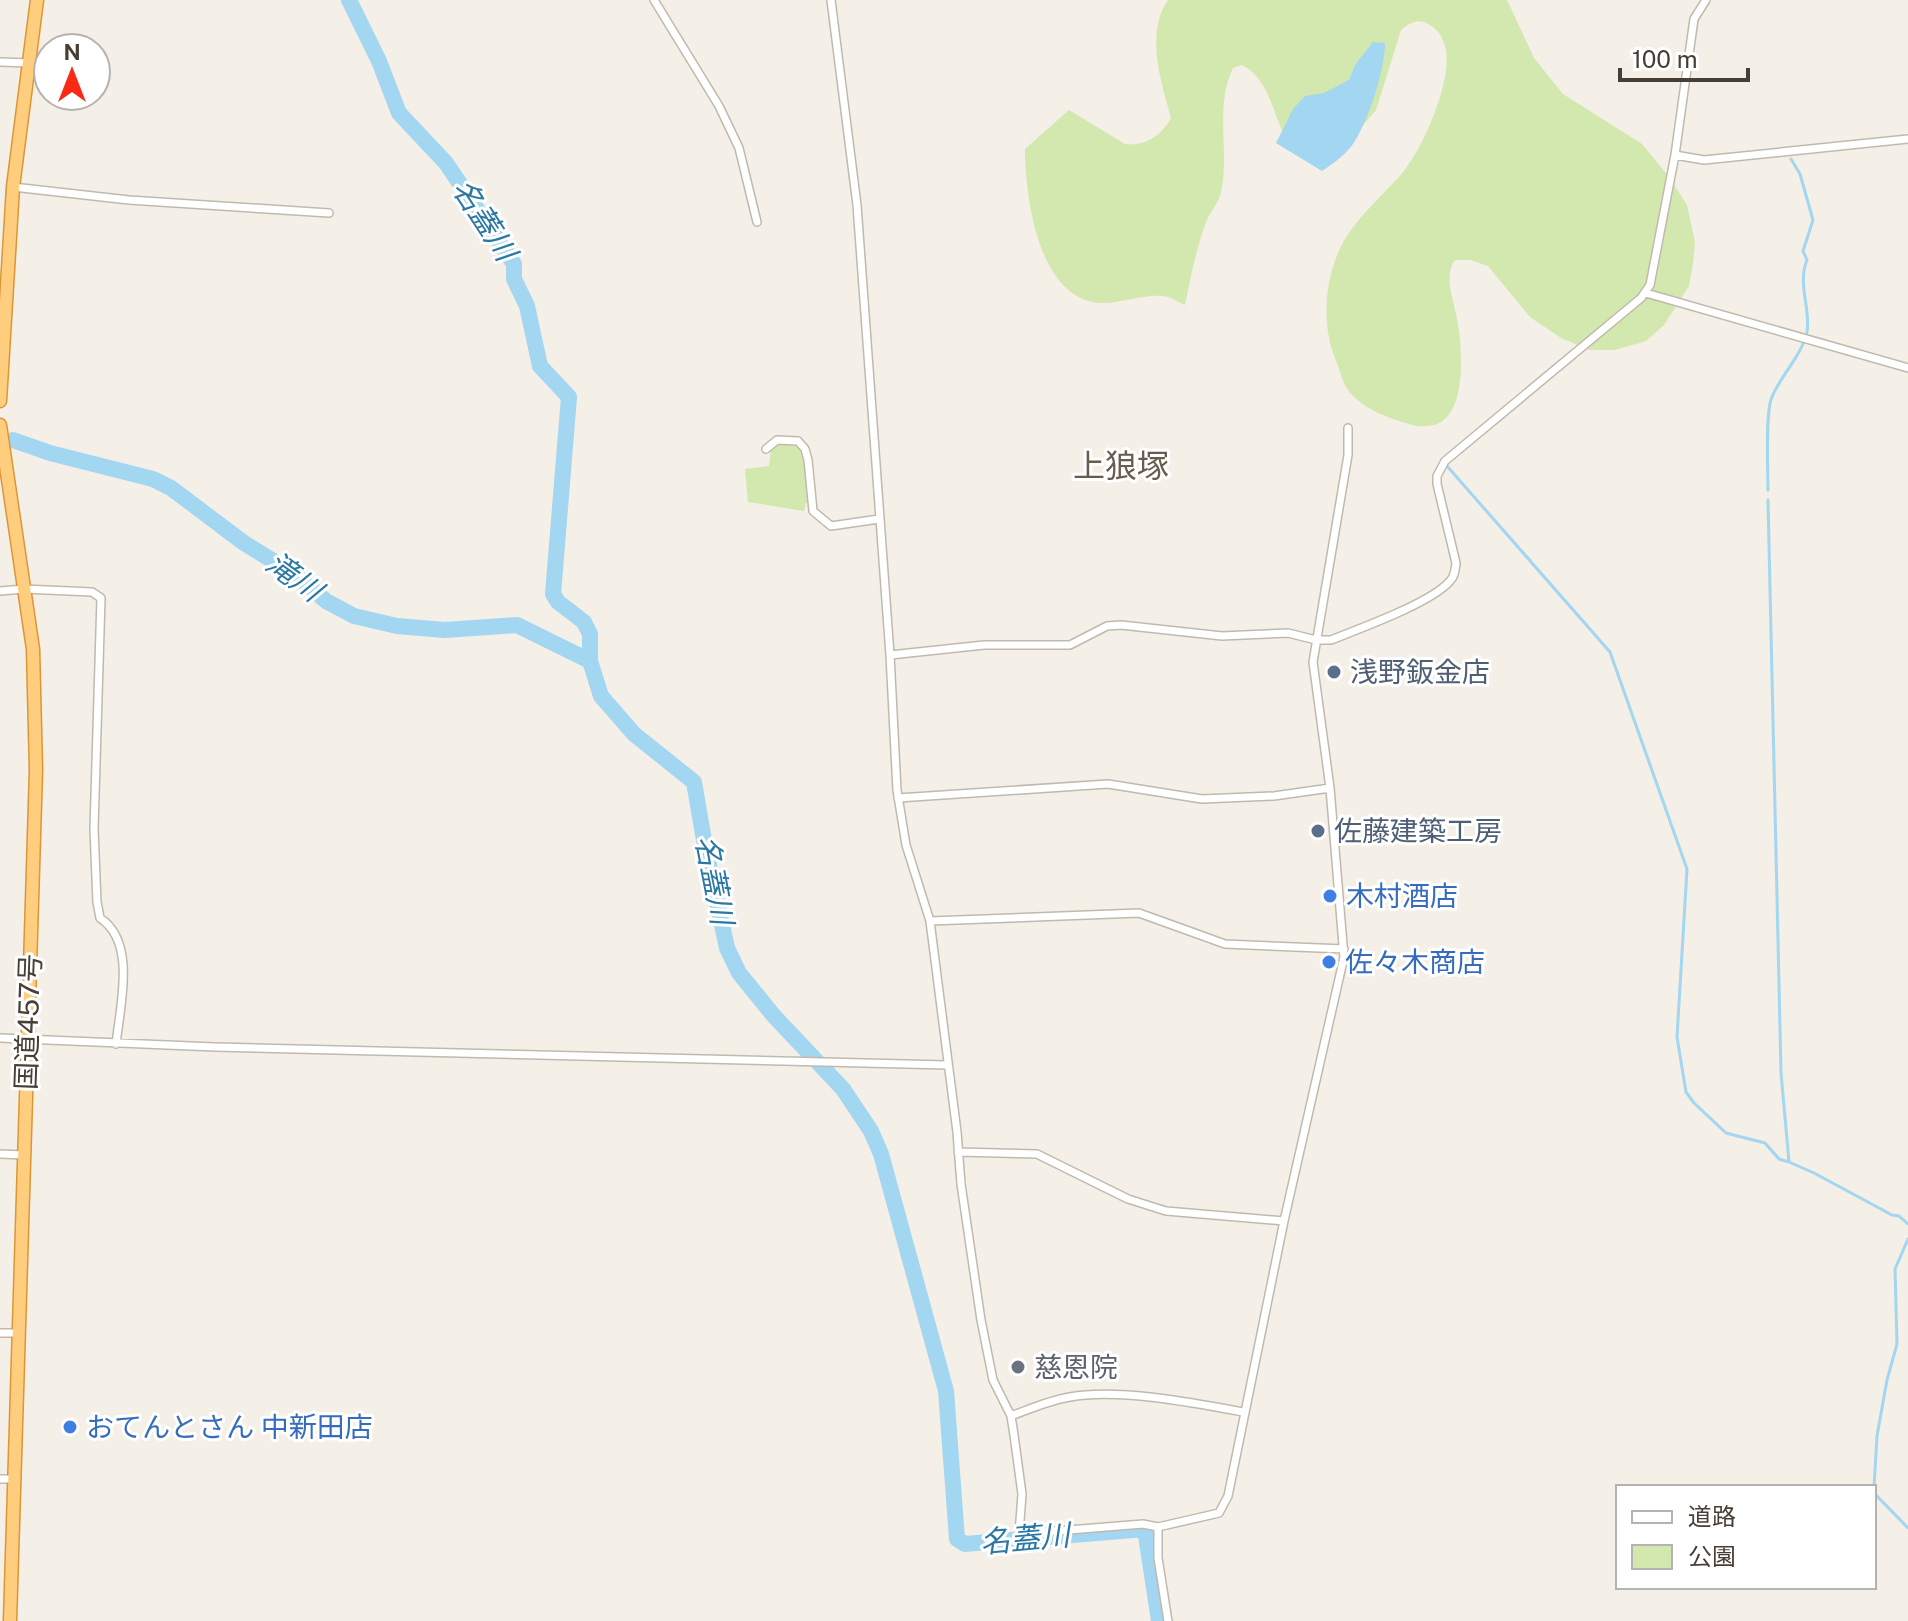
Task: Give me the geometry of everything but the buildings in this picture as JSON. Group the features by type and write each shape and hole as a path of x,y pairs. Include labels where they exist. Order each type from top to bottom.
{"highway":[{"path":"0,401 3,280 37,0"},
{"name":"国道457号","path":"0,425 33,649 36,770 10,1621"}],"street":[{"path":"654,0 704,80 739,148 757,222"},
{"path":"831,0 857,205 898,798 906,845 930,921 958,1152 989,1359 993,1380 1011,1416 1022,1494 1019,1534 1143,1524 1158,1527 1219,1513 1228,1496 1284,1221 1343,965 1330,788 1313,662 1348,455 1348,428"},
{"path":"890,655 984,645 1070,645 1107,626 1121,625 1222,636 1288,633 1316,640 1331,640 1420,601 1451,580 1456,563 1437,484 1437,476 1445,461 1646,293 1650,285 1675,155 1694,19 1706,0"},
{"path":"0,62 30,63"},
{"path":"1675,155 1704,160 1908,139"},
{"path":"13,187 129,200 329,213"},
{"path":"1646,293 1908,368"},
{"path":"766,449 777,440 798,441 805,449 813,511 831,526 879,519"},
{"path":"0,591 92,592 101,598 94,829 100,918 113,926 122,947 116,1044"},
{"path":"898,798 1108,784 1149,789 1187,799 1274,796 1330,788"},
{"path":"930,921 1139,913 1225,944 1344,949"},
{"path":"0,1038 116,1044 947,1065"},
{"path":"958,1152 1037,1154 1128,1199 1166,1211 1284,1221"},
{"path":"0,1154 24,1155"},
{"path":"0,1333 19,1333"},
{"path":"1011,1416 1069,1397 1107,1393 1197,1403 1243,1412"},
{"path":"0,1479 15,1479"},
{"path":"1158,1527 1158,1558 1168,1621"}],"green space":[{"path":"1168,0 1507,0 1534,58 1563,94 1642,144 1687,205 1695,242 1689,286 1664,325 1646,341 1615,350 1590,350 1561,338 1530,317 1488,266 1471,260 1455,260 1450,273 1450,289 1459,330 1461,374 1455,403 1449,414 1434,425 1412,425 1359,402 1344,383 1330,342 1326,309 1328,292 1342,244 1357,222 1410,163 1438,104 1445,75 1445,46 1436,30 1417,21 1401,30 1376,110 1347,144 1314,164 1300,157 1290,145 1271,101 1255,74 1242,65 1233,68 1224,98 1221,192 1200,241 1185,305 1161,296 1100,303 1079,297 1062,284 1039,242 1028,192 1025,149 1069,110 1125,144 1146,141 1163,130 1171,118 1156,42 1161,13"},
{"path":"776,443 795,443 803,448 809,503 806,503 804,511 748,502 745,469 769,466 771,450"}],"water":[{"path":"1373,42 1385,43 1382,66 1366,120 1348,150 1322,171 1276,143 1293,109 1305,96 1324,93 1349,80 1355,65"}],"waterway":[{"name":"名蓋川","path":"349,0 379,61 399,113 446,163 514,264 514,279 527,306 540,366 569,397 553,594 558,602 584,622 590,634 590,661 601,696 634,734 694,782 727,948 739,973 774,1016 843,1089 871,1131 881,1154 946,1391 957,1539 965,1544 1145,1529 1159,1621"},
{"path":"1768,490 1770,404 1801,349 1808,323 1803,278 1807,260 1803,251 1813,220 1800,174 1791,159"},
{"name":"滝川","path":"13,440 50,453 153,479 171,488 244,543 296,575 326,601 354,616 397,626 445,630 517,625 590,661"},
{"path":"1447,466 1610,652 1687,869 1677,1037 1686,1092 1726,1133 1765,1143 1779,1159 1789,1162"},
{"path":"1768,500 1781,1073 1789,1162 1899,1216 1908,1224"},
{"path":"1874,1485 1877,1436 1897,1344 1895,1269 1908,1239"},
{"path":"1876,1495 1908,1528"}],"place":[{"name":"浅野鈑金店","path":"1334,672"},
{"name":"佐藤建築工房","path":"1318,831"},
{"name":"木村酒店","path":"1330,896"},
{"name":"佐々木商店","path":"1329,962"},
{"name":"慈恩院","path":"1018,1367"},
{"name":"おてんとさん 中新田店","path":"70,1427"}],"district":[{"name":"上狼塚","path":"1121,466"}]}
